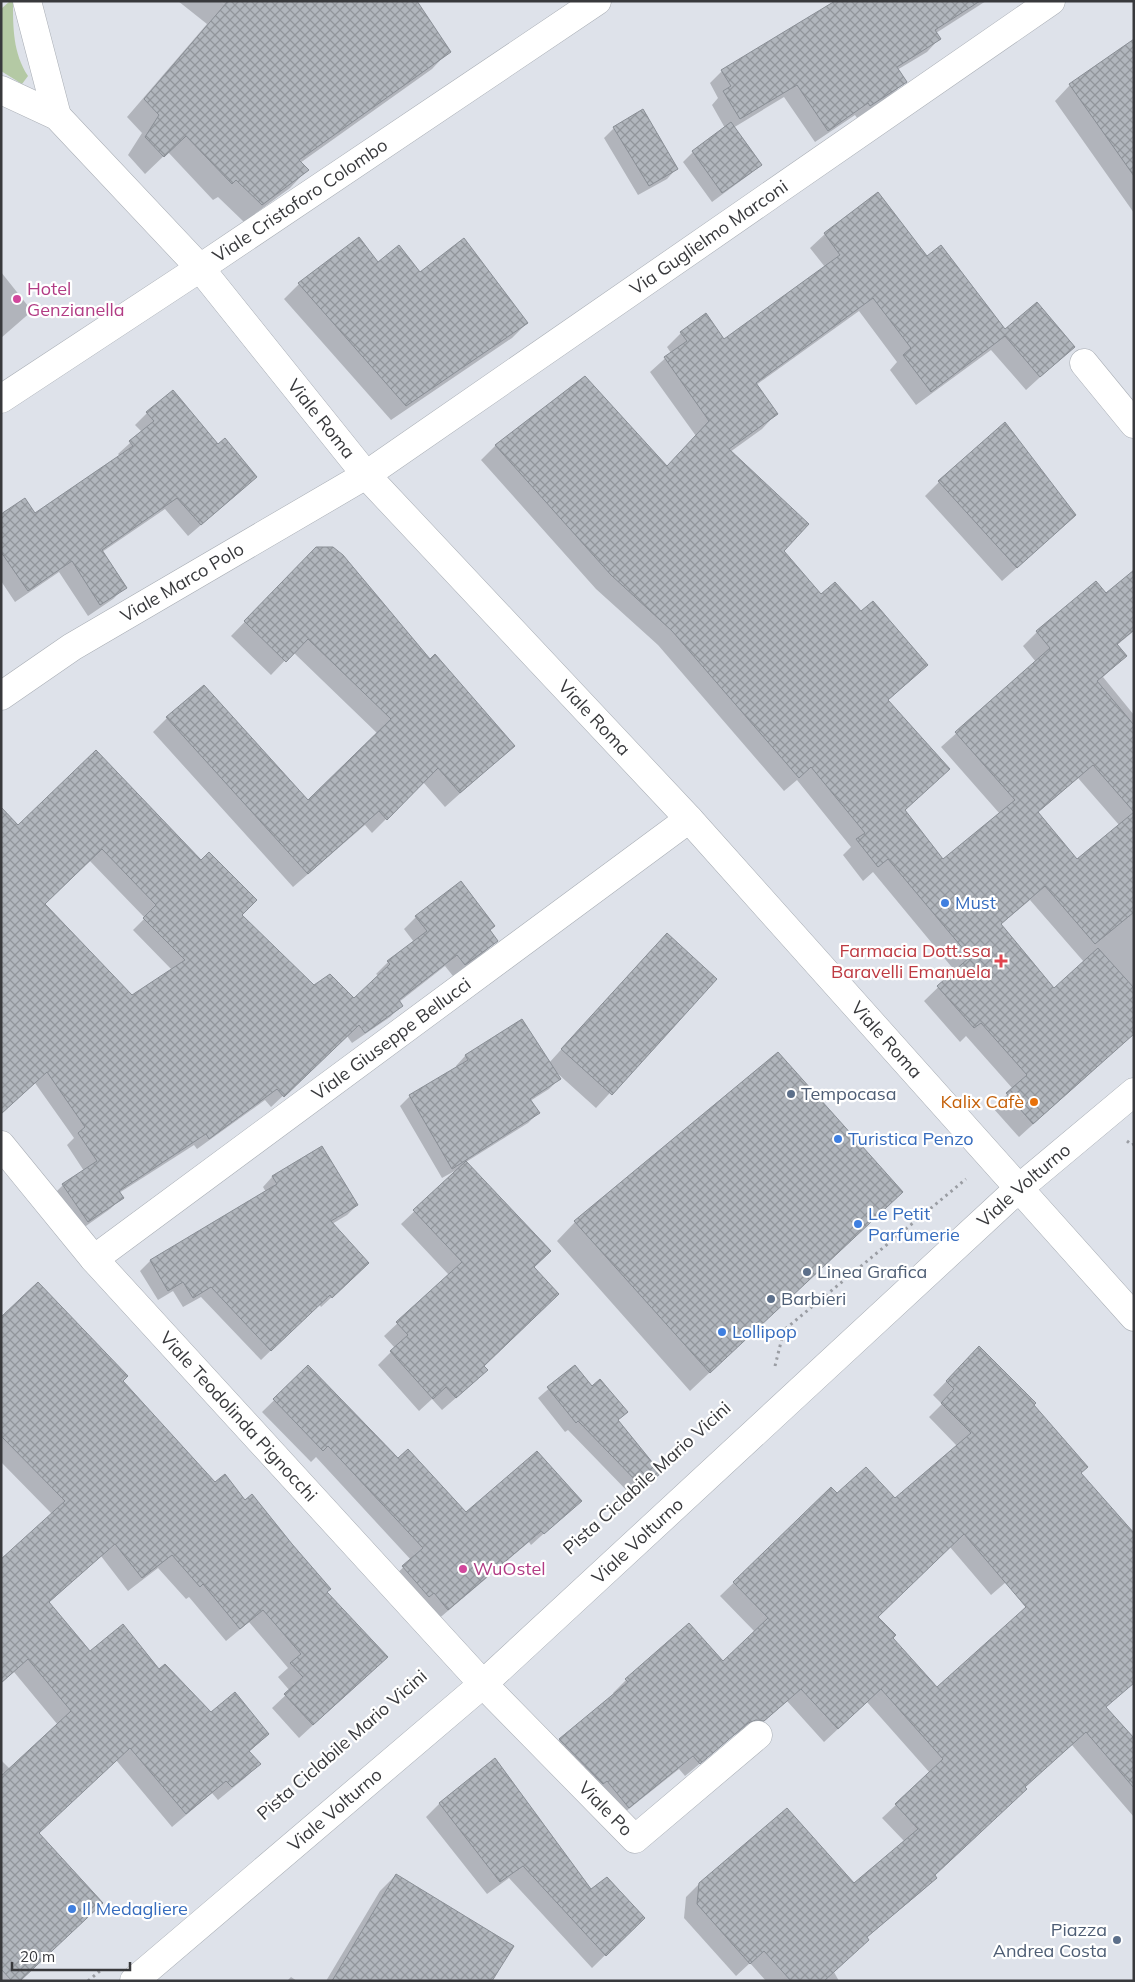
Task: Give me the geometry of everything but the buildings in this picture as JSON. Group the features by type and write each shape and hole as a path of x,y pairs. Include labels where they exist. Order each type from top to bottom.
{"street":[{"name":"Viale Roma","path":"26,1 57,116"},
{"name":"Viale Cristoforo Colombo","path":"1,398 200,268 597,1"},
{"name":"Via Guglielmo Marconi","path":"366,475 1051,1"},
{"name":"Viale Roma","path":"1,90 57,116 200,268 366,475 689,819 1134,1317"},
{"path":"1084,363 1134,424"},
{"name":"Viale Marco Polo","path":"1,696 72,647 366,475"},
{"name":"Viale Giuseppe Bellucci","path":"94,1259 689,819"},
{"name":"Viale Volturno","path":"134,1981 483,1684 1018,1189 1134,1092"},
{"name":"Viale Teodolinda Pignocchi","path":"1,1145 94,1259 483,1684"},
{"name":"Viale Po","path":"483,1684 635,1839 758,1735"}],"path":[{"path":"775,1368 784,1330 991,1158"},
{"path":"88,1981 103,1968"}],"green space":[{"path":"10,1 13,1 14,31 19,58 28,76 22,84 1,71 1,9"}],"place":[{"name":"Hotel Genzianella","path":"17,299"},
{"name":"Must","path":"945,903"},
{"name":"Farmacia Dott.ssa Baravelli Emanuela","path":"1001,961"},
{"name":"Tempocasa","path":"791,1094"},
{"name":"Kalix Cafè","path":"1034,1102"},
{"name":"Turistica Penzo","path":"838,1139"},
{"name":"Le Petit Parfumerie","path":"858,1224"},
{"name":"Linea Grafica","path":"807,1272"},
{"name":"Barbieri","path":"771,1299"},
{"name":"Lollipop","path":"722,1332"},
{"name":"WuOstel","path":"463,1569"},
{"name":"Il Medagliere","path":"72,1909"},
{"name":"Piazza Andrea Costa","path":"1117,1940"}]}
